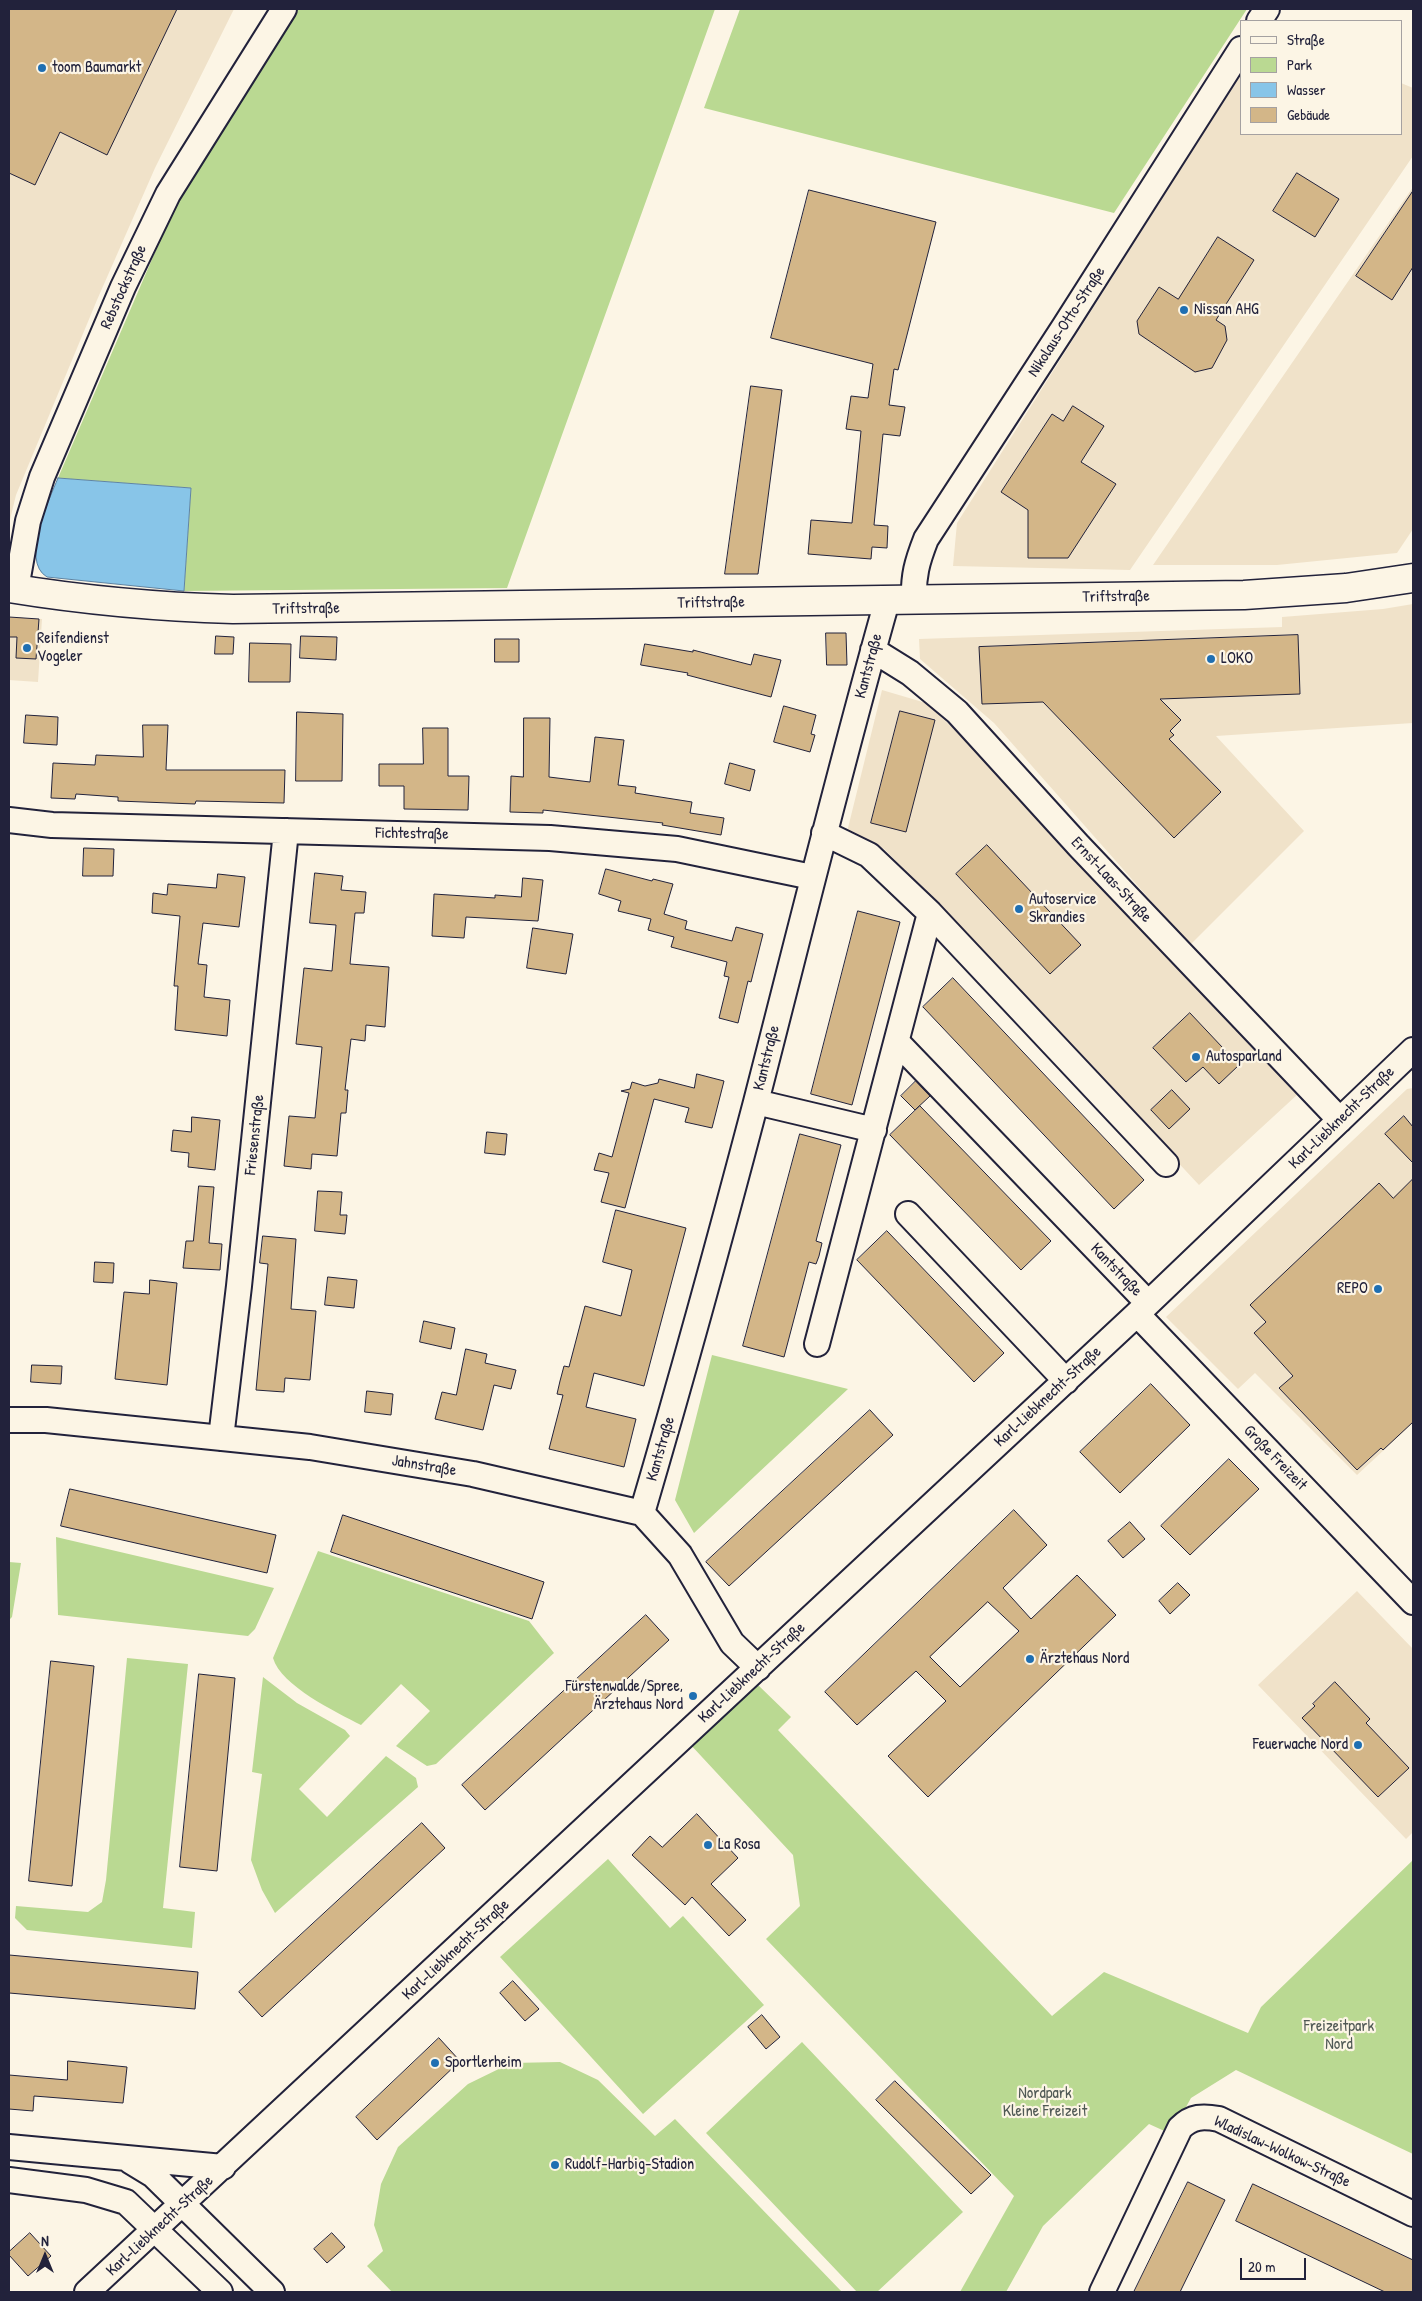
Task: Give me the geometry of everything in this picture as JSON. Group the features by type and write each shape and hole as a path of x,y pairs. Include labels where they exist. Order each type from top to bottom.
{"main road":[{"name":"Triftstraße","path":"12,589 103,601 183,608 233,609 1244,595 1346,588 1413,578"}],"street":[{"name":"Rebstockstraße","path":"12,589 28,521 42,477 123,287 168,194 284,9"},
{"path":"1260,20 1266,9"},
{"name":"Nikolaus-Otto-Straße","path":"914,601 913,581 916,564 926,539 1044,359 1240,51"},
{"name":"Kantstraße","path":"642,1513 691,1344 756,1102 812,877 887,601"},
{"name":"Ernst-Laas-Straße","path":"874,650 910,673 957,712 1079,846 1340,1120"},
{"name":"Fichtestraße","path":"9,820 52,825 550,838 610,842 677,849 812,877"},
{"name":"Friesenstraße","path":"221,1438 239,1286 286,831"},
{"path":"824,833 869,855 930,913 1166,1164"},
{"path":"817,1344 930,913"},
{"name":"Kantstraße","path":"897,1042 1143,1309"},
{"name":"Karl-Liebknecht-Straße","path":"87,2292 184,2204 1143,1309 1413,1050"},
{"path":"756,1102 874,1130"},
{"path":"908,1214 1066,1380"},
{"name":"Große Freizeit","path":"1143,1309 1413,1602"},
{"name":"Jahnstraße","path":"9,1420 46,1420 310,1447 473,1474 642,1513"},
{"path":"642,1513 680,1555 732,1643 758,1668"},
{"name":"Wladislaw-Wolkow-Straße","path":"1102,2292 1180,2128 1188,2120 1203,2116 1219,2119 1413,2214"},
{"path":"9,2147 223,2167"},
{"path":"124,2158 153,2175 272,2292"},
{"path":"9,2180 86,2190 126,2202 220,2292"}],"shaded area":[{"path":"9,9 234,9 155,168 97,300 16,495 9,524"},
{"path":"1240,76 1240,135 1402,135 1402,83 1413,88 1413,156 1130,570 953,566 957,523"},
{"path":"1413,187 1413,529 1397,553 1277,565 1153,565"},
{"path":"1413,604 1413,723 1216,736 1304,831 1190,945 994,723 920,659 919,639 1282,627 1282,617 1383,609"},
{"path":"9,617 42,619 38,682 9,680"},
{"path":"882,690 926,703 969,743 1298,1094 1199,1185 908,873 884,849 847,832"},
{"path":"1413,1088 1413,1423 1357,1475 1255,1373 1238,1389 1166,1317 1407,1089"},
{"path":"1357,1591 1413,1649 1413,1832 1406,1839 1258,1685"}],"green space":[{"path":"296,9 715,9 507,588 184,591 191,488 58,478 180,194"},
{"path":"740,9 1247,9 1114,213 704,108"},
{"path":"712,1355 848,1389 694,1533 675,1500"},
{"path":"56,1537 274,1588 255,1629 248,1636 58,1615"},
{"path":"318,1551 529,1621 554,1653 436,1764 427,1766 396,1746 430,1711 401,1684 361,1725 311,1697 298,1688 278,1668 273,1658"},
{"path":"9,1562 21,1563 12,1617 9,1620"},
{"path":"127,1658 188,1664 163,1908 195,1912 192,1948 27,1930 15,1918 16,1906 88,1912 102,1902 106,1880"},
{"path":"263,1677 297,1703 345,1730 350,1736 299,1789 327,1817 386,1756 416,1778 418,1787 275,1913 262,1890 251,1860 262,1774 252,1772"},
{"name":"Nordpark Kleine Freizeit","path":"757,1684 791,1717 778,1730 1052,2016 1104,1972 1248,2033 1261,2007 1413,1860 1413,2154 1236,2070 1191,2098 1171,2134 1149,2124 1043,2226 1006,2292 960,2292 1014,2196 766,1939 800,1906 793,1855 689,1743"},
{"path":"608,1859 670,1928 683,1916 764,2005 643,2114 500,1957"},
{"path":"802,2042 963,2212 877,2292 857,2292 706,2133"},
{"name":"Rudolf-Harbig-Stadion","path":"560,2062 598,2080 655,2136 675,2119 842,2292 392,2292 367,2266 383,2251 374,2225 381,2184 398,2147 468,2084 511,2063"}],"water":[{"path":"58,478 191,488 184,591 47,577 39,569 36,558 36,544 43,515"}],"building":[{"path":"9,9 177,9 107,155 60,132 35,185 9,173"},
{"path":"1297,173 1339,199 1315,237 1273,211"},
{"path":"809,190 936,222 898,370 894,369 889,405 905,407 900,436 883,434 874,525 888,526 887,548 872,547 871,559 808,554 811,520 852,523 861,431 846,429 851,396 868,398 873,364 771,338"},
{"path":"1413,191 1413,267 1392,300 1356,276"},
{"name":"Nissan AHG","path":"1218,237 1254,260 1216,320 1225,326 1227,340 1212,368 1195,372 1139,334 1137,321 1159,287 1178,299"},
{"path":"751,386 782,390 758,574 725,574"},
{"path":"1073,406 1104,426 1081,462 1116,484 1068,558 1028,558 1028,510 1001,492 1052,414 1063,421"},
{"name":"Reifendienst Vogeler","path":"9,617 39,619 36,659 16,658 17,637 9,637"},
{"path":"826,633 846,633 847,665 827,665"},
{"path":"1298,635 1300,694 1160,699 1181,720 1170,731 1174,735 1169,739 1221,792 1174,838 1043,702 982,704 979,647"},
{"path":"216,636 234,637 233,654 215,654"},
{"path":"301,636 337,637 336,660 300,658"},
{"path":"495,639 519,639 519,662 495,662"},
{"path":"250,643 291,644 290,682 249,682"},
{"path":"645,644 693,652 693,650 751,665 754,654 781,660 771,697 687,675 688,673 641,665"},
{"path":"784,706 816,715 811,734 815,735 810,752 774,742"},
{"path":"900,711 935,720 906,832 871,823"},
{"path":"297,712 343,714 342,781 296,781"},
{"path":"26,715 58,717 57,745 24,743"},
{"path":"524,718 550,718 549,777 590,782 595,737 624,740 618,785 636,787 635,793 692,802 690,813 724,818 721,835 662,825 663,823 543,810 543,813 510,812 511,776 523,777"},
{"path":"143,725 168,725 166,770 285,770 284,803 196,801 195,804 118,801 118,797 76,794 75,799 51,798 53,763 95,765 96,755 143,757"},
{"path":"423,728 448,728 448,776 469,776 468,810 404,809 404,786 379,786 379,764 423,764"},
{"path":"730,763 755,770 750,791 725,784"},
{"name":"Autoservice Skrandies","path":"987,845 1081,945 1050,974 956,874"},
{"path":"84,848 114,849 113,876 83,876"},
{"path":"606,869 652,881 653,879 673,884 664,914 687,921 685,929 732,941 736,927 763,934 751,982 748,981 738,1023 719,1018 729,977 724,976 727,962 671,947 674,937 648,930 651,919 618,911 621,901 599,894"},
{"path":"315,873 343,876 341,890 366,892 364,913 355,913 350,964 389,967 385,1027 366,1025 365,1041 351,1039 345,1090 348,1090 346,1113 341,1113 337,1156 312,1154 311,1169 284,1166 289,1116 315,1118 322,1047 296,1044 304,968 332,971 336,925 310,923"},
{"path":"218,874 245,877 239,927 203,923 198,964 207,965 204,997 230,1000 227,1036 175,1030 178,986 174,986 180,916 152,913 153,893 167,895 168,884 216,888"},
{"path":"523,878 543,880 538,921 466,917 464,938 432,936 434,894 495,898 495,895 521,897"},
{"path":"858,911 900,922 852,1105 811,1094"},
{"path":"533,928 573,934 566,974 527,968"},
{"path":"953,978 1144,1180 1114,1209 923,1007"},
{"name":"Autosparland","path":"1190,1013 1239,1065 1219,1084 1203,1067 1186,1082 1153,1048"},
{"path":"697,1074 724,1081 712,1128 685,1122 689,1108 654,1099 625,1208 601,1202 609,1173 594,1170 599,1153 612,1157 629,1093 621,1091 630,1089 632,1082 645,1086 658,1083 659,1079 694,1088"},
{"path":"916,1081 930,1096 915,1110 901,1096"},
{"path":"1172,1090 1190,1109 1169,1129 1151,1110"},
{"path":"920,1106 1051,1241 1021,1270 890,1135"},
{"path":"1404,1116 1413,1127 1413,1163 1385,1134"},
{"path":"192,1117 220,1120 215,1170 188,1167 189,1153 171,1151 173,1130 191,1132"},
{"path":"487,1132 507,1134 505,1155 485,1153"},
{"path":"800,1134 841,1145 816,1241 822,1243 819,1256 816,1264 809,1262 784,1357 743,1346"},
{"name":"REPO","path":"1413,1179 1413,1422 1383,1450 1381,1448 1357,1470 1279,1388 1293,1376 1254,1333 1266,1322 1250,1305 1379,1183 1393,1198"},
{"path":"199,1186 214,1187 209,1243 222,1244 220,1270 183,1268 186,1241 193,1241"},
{"path":"318,1191 342,1192 340,1215 347,1215 345,1234 315,1231"},
{"path":"616,1210 686,1228 644,1386 594,1373 586,1407 636,1419 624,1467 549,1449 563,1395 557,1394 560,1381 564,1366 569,1367 585,1306 621,1316 632,1270 603,1262"},
{"path":"887,1231 1004,1353 974,1382 857,1260"},
{"path":"263,1236 296,1239 291,1309 316,1311 310,1380 285,1378 284,1392 256,1390 268,1264 260,1263"},
{"path":"95,1262 114,1263 113,1283 94,1282"},
{"path":"328,1277 357,1280 354,1308 325,1305"},
{"path":"150,1280 177,1283 167,1385 115,1379 124,1292 149,1294"},
{"path":"424,1321 455,1328 451,1349 420,1342"},
{"path":"466,1349 487,1354 485,1363 516,1370 511,1389 494,1385 483,1430 435,1419 442,1392 456,1395"},
{"path":"32,1365 62,1366 61,1384 31,1382"},
{"path":"1151,1384 1190,1425 1120,1493 1080,1452"},
{"path":"367,1391 393,1394 391,1415 365,1412"},
{"path":"870,1410 893,1435 729,1586 706,1562"},
{"path":"1229,1459 1259,1489 1190,1555 1161,1526"},
{"path":"70,1489 276,1535 267,1573 61,1526"},
{"path":"1014,1510 1047,1545 1003,1588 1031,1619 1077,1575 1116,1615 928,1797 888,1756 946,1701 916,1671 857,1725 825,1692","holes":["988,1602 1019,1631 960,1687 930,1657"]},
{"path":"343,1515 544,1582 532,1619 331,1552"},
{"path":"1130,1522 1145,1539 1123,1558 1108,1541"},
{"path":"1178,1583 1190,1595 1170,1614 1159,1601"},
{"path":"646,1615 669,1640 485,1810 462,1785"},
{"path":"51,1661 94,1666 72,1886 29,1881"},
{"path":"199,1674 235,1678 217,1871 180,1867"},
{"name":"Feuerwache Nord","path":"1335,1682 1370,1719 1366,1723 1409,1768 1378,1797 1302,1718"},
{"path":"697,1814 738,1858 711,1884 746,1920 729,1936 692,1897 685,1905 632,1855 650,1836 662,1847"},
{"path":"422,1823 445,1848 262,2017 239,1992"},
{"path":"9,1955 198,1972 195,2009 9,1993"},
{"path":"513,1981 539,2009 525,2021 500,1993"},
{"path":"762,2015 780,2037 766,2049 748,2027"},
{"path":"439,2038 460,2061 377,2140 356,2117"},
{"path":"68,2061 127,2067 123,2103 34,2096 33,2111 9,2109 9,2075 67,2080"},
{"path":"895,2081 991,2175 971,2194 876,2100"},
{"path":"1188,2182 1225,2200 1180,2292 1134,2292"},
{"path":"1253,2184 1413,2260 1413,2292 1385,2292 1236,2221"},
{"path":"30,2233 51,2256 28,2276 9,2255 9,2252"},
{"path":"332,2233 345,2247 327,2263 314,2249"}],"place":[{"name":"toom Baumarkt","path":"42,68"},
{"name":"Nissan AHG","path":"1184,310"},
{"name":"Reifendienst Vogeler","path":"27,648"},
{"name":"LOKO","path":"1211,659"},
{"name":"Autoservice Skrandies","path":"1019,909"},
{"name":"Autosparland","path":"1196,1057"},
{"name":"REPO","path":"1378,1289"},
{"name":"Ärztehaus Nord","path":"1030,1659"},
{"name":"Fürstenwalde/Spree, Ärztehaus Nord","path":"693,1696"},
{"name":"Feuerwache Nord","path":"1358,1745"},
{"name":"La Rosa","path":"708,1845"},
{"name":"Sportlerheim","path":"435,2063"},
{"name":"Rudolf-Harbig-Stadion","path":"555,2165"}],"park label":[{"name":"Freizeitpark Nord","path":"1339,2036"}]}
